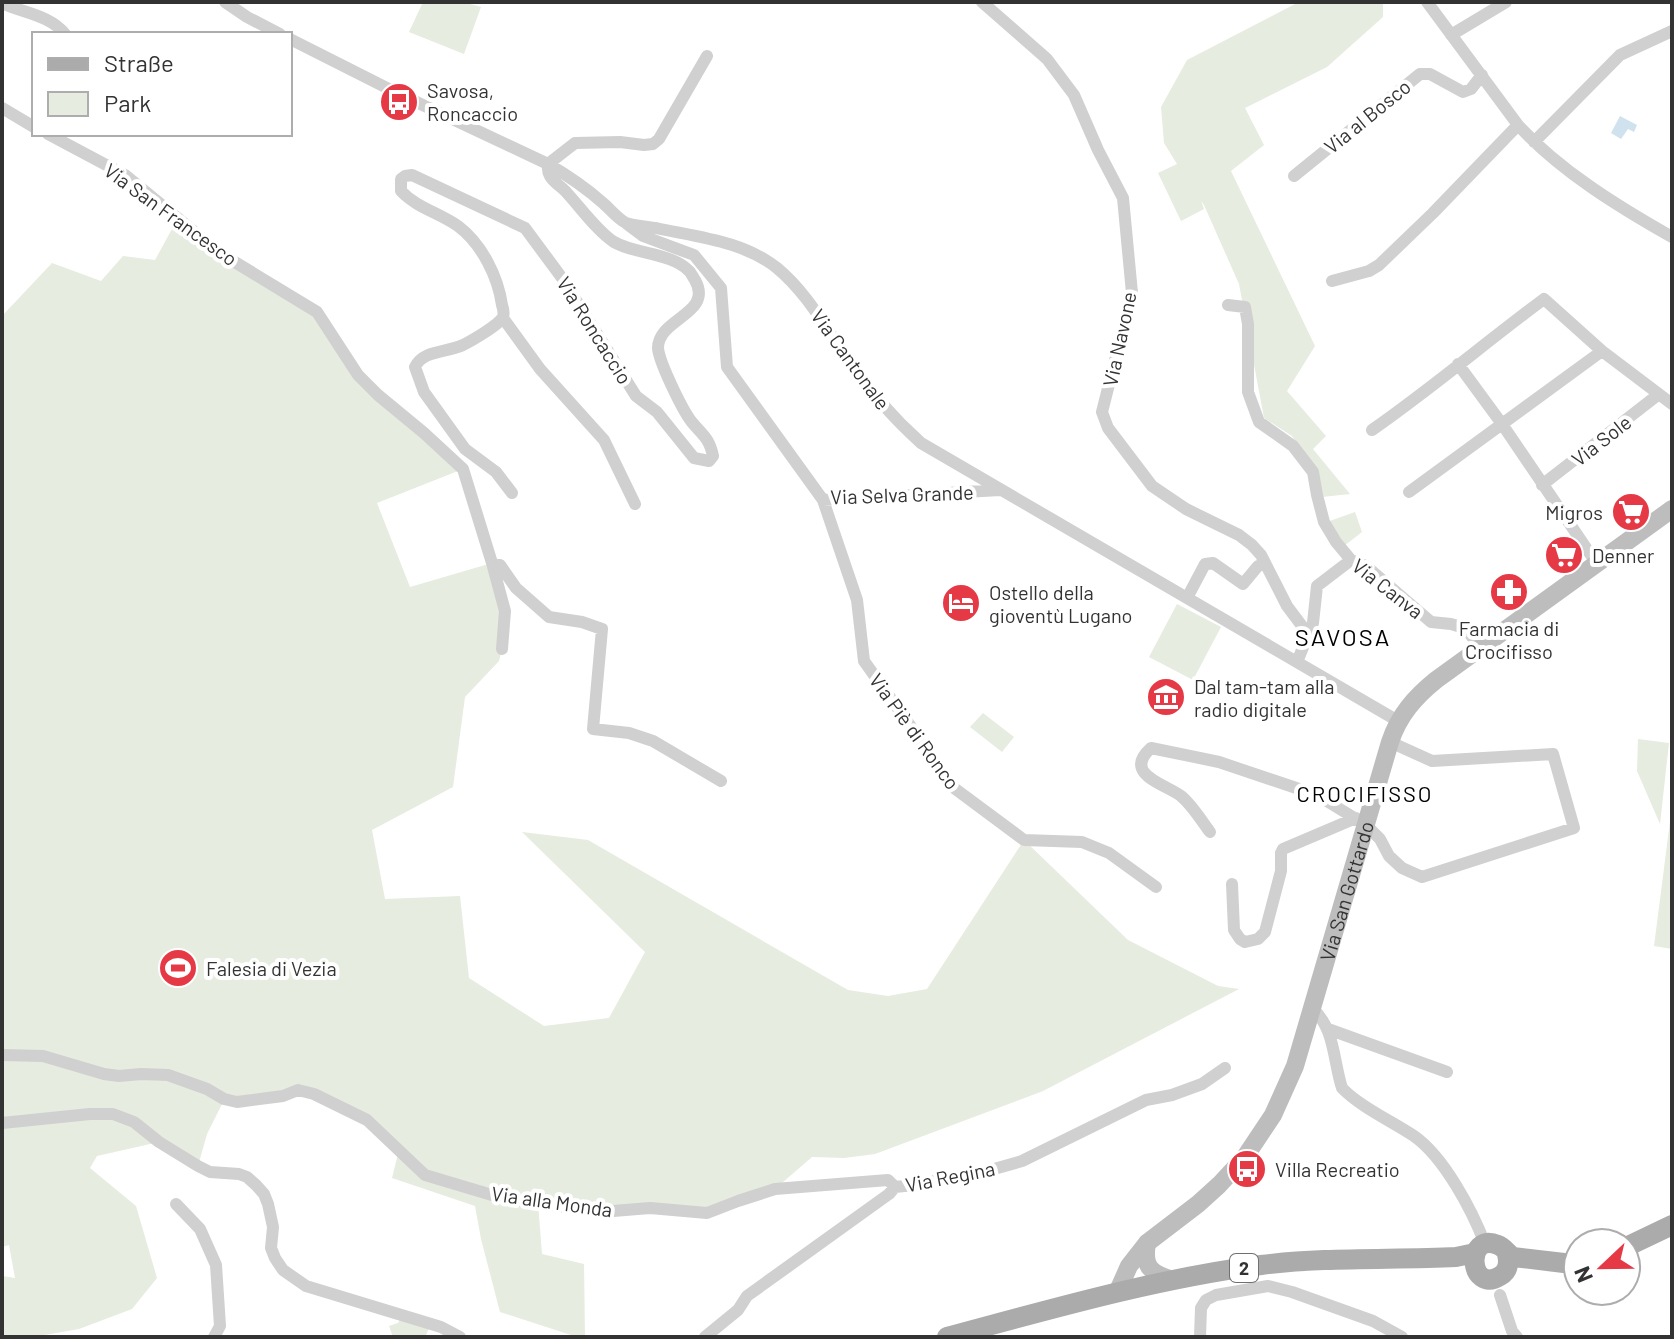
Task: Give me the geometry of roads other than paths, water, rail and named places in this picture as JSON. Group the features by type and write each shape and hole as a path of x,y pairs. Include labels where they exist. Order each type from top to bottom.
{"main road":[{"name":"Via San Gottardo","path":"1117,1293 1129,1266 1147,1243 1219,1185 1244,1159 1273,1115 1290,1080 1361,821 1398,721 1429,686 1672,509"},
{"path":"1642,1241 1672,1225"},
{"path":"1642,1249 1672,1238"},
{"path":"1147,1243 1145,1257 1149,1268 1157,1275 1173,1280"},
{"name":"2","path":"947,1337 1173,1280 1290,1262 1456,1257 1492,1268 1525,1259 1562,1261"}],"street":[{"path":"225,2 276,32"},
{"name":"Via Navone","path":"982,2 1047,59 1074,95 1123,198 1132,293 1102,412 1108,428 1152,486 1186,509 1239,535 1252,545 1261,555 1287,606 1308,634"},
{"path":"1427,2 1534,142 1634,215 1672,237"},
{"path":"1451,35 1506,2"},
{"path":"2,3 54,23 63,32"},
{"path":"1534,142 1620,55 1672,31"},
{"name":"Via Cantonale","path":"292,40 563,172 624,222 724,243 767,261 810,303 844,355 895,420 921,443 1398,721"},
{"path":"548,164 575,143 653,144 659,139 707,56"},
{"name":"Via al Bosco","path":"1294,176 1420,74 1430,74 1463,92 1471,89 1482,75"},
{"path":"2,108 32,126"},
{"path":"1332,281 1369,271 1379,265 1518,125"},
{"name":"Via San Francesco","path":"52,136 125,175 220,253 317,312 358,375 463,469 505,611 502,649"},
{"name":"Via Roncaccio","path":"548,164 552,180 611,240 671,261 687,269 697,283 699,293 695,305 665,330 658,348 661,362 689,419 710,441 713,456 709,461 694,458 657,412 636,396 562,278 525,228 412,175 401,179 401,191 411,201 458,226 471,238 486,260 500,291 503,318 540,369 604,440 635,504"},
{"name":"Via Selva Grande","path":"624,222 643,236 694,255 721,288 727,367 823,500 1000,490"},
{"path":"1372,430 1544,299 1602,351 1672,404"},
{"name":"Via Canva","path":"1228,305 1245,307 1248,392 1259,422 1293,446 1313,472 1324,522 1336,542 1351,560 1366,566 1431,622 1461,627 1480,648"},
{"path":"503,318 453,350 429,354 418,360 415,367 424,392 465,449 496,472 512,493"},
{"path":"1409,492 1602,351"},
{"path":"1458,364 1597,564"},
{"name":"Via Sole","path":"1542,485 1659,394"},
{"name":"Via Piè di Ronco","path":"823,500 857,600 864,661 950,785 1024,840 1082,842 1109,853 1156,887"},
{"path":"1297,662 1315,610 1317,586 1351,560"},
{"path":"492,563 500,565 516,588 549,617 582,622 602,629 593,729 629,733 653,741 721,781"},
{"path":"1187,598 1205,564 1213,563 1243,584 1258,566"},
{"path":"1210,832 1182,797 1148,777 1142,770 1143,757 1151,748 1219,762 1317,795 1361,821 1380,839 1389,856 1402,868 1422,877 1574,828 1553,754 1432,761 1390,742"},
{"path":"1232,884 1236,935 1245,942 1258,939 1265,932 1281,871 1283,849 1361,821"},
{"path":"1312,1008 1328,1029 1342,1088 1418,1139 1458,1189 1477,1224 1513,1335"},
{"path":"1328,1029 1447,1072"},
{"name":"Via alla Monda","path":"2,1055 43,1056 119,1076 168,1075 237,1102 283,1096 298,1090 314,1094 367,1120 425,1175 502,1198 601,1212 650,1208 707,1213 775,1189 888,1180 895,1187"},
{"name":"Via Regina","path":"705,1337 738,1310 747,1296 895,1187 987,1171 1022,1161 1146,1100 1202,1084 1225,1068"},
{"path":"2,1123 90,1114 113,1114 134,1122 198,1166 210,1172 239,1174 256,1185 268,1204 273,1227 271,1248 275,1258 283,1270 306,1286 441,1327 460,1337"},
{"path":"176,1204 200,1229 216,1265 220,1326 214,1337"},
{"path":"1200,1337 1201,1308 1206,1300 1216,1295 1268,1286 1373,1321 1402,1337"}],"water":[{"path":"1620,116 1637,125 1634,132 1628,129 1621,139 1611,133"}],"place":[{"name":"Savosa, Roncaccio","path":"399,102"},
{"name":"Migros","path":"1631,512"},
{"name":"Denner","path":"1564,555"},
{"name":"Farmacia di Crocifisso","path":"1509,592"},
{"name":"Ostello della gioventù Lugano","path":"961,603"},
{"name":"Dal tam-tam alla radio digitale","path":"1166,697"},
{"name":"Falesia di Vezia","path":"178,968"},
{"name":"Villa Recreatio","path":"1247,1169"}],"district":[{"name":"SAVOSA","path":"1343,636"},
{"name":"CROCIFISSO","path":"1365,793"}]}
